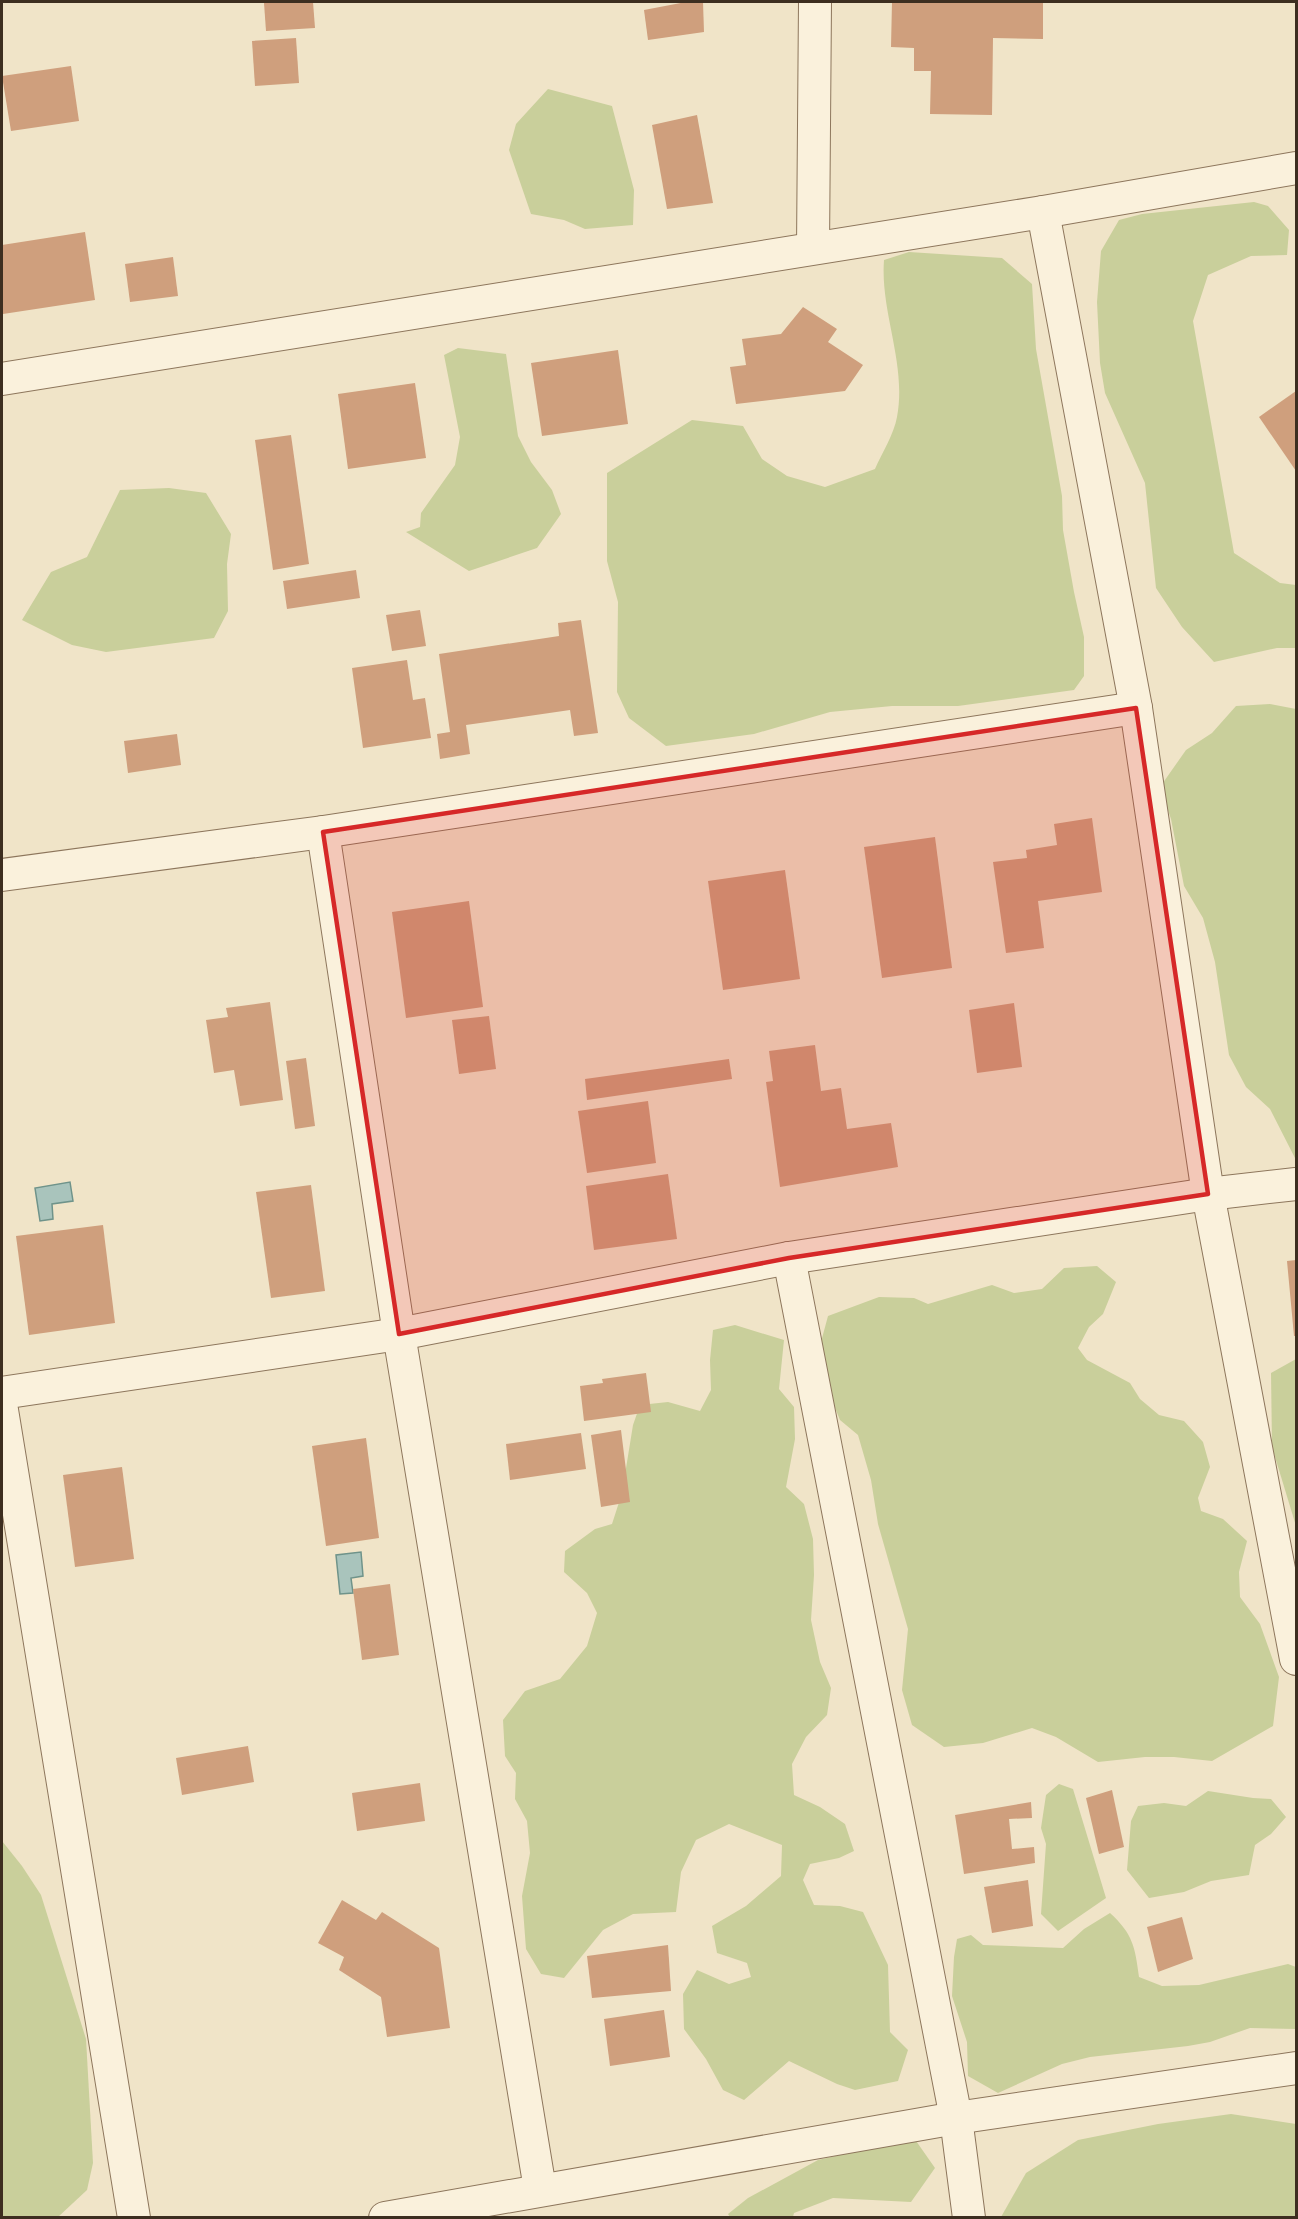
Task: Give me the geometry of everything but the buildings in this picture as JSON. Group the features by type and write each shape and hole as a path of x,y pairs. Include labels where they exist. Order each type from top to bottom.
{"street":[{"path":"813,248 814,2"},
{"path":"2,380 1043,212 1296,168"},
{"path":"1043,212 1136,708 1208,1194 1296,1659"},
{"path":"2,875 323,832 1136,708"},
{"path":"323,832 399,1334 540,2189"},
{"path":"2,1393 399,1334 789,1258 1208,1194 1296,1184"},
{"path":"789,1258 956,2118 969,2217"},
{"path":"2,1410 134,2217"},
{"path":"385,2217 956,2118 1296,2068"}],"highlighted area":[{"path":"1136,708 1208,1194 789,1258 399,1334 323,832"}],"green space":[{"path":"548,89 612,106 634,190 633,225 585,229 564,220 531,214 509,150 516,124"},
{"path":"1254,202 1268,206 1289,230 1287,255 1251,256 1208,275 1193,321 1234,553 1280,583 1296,585 1296,648 1277,648 1214,662 1182,627 1156,588 1145,483 1105,393 1100,363 1097,302 1101,251 1119,220 1142,214"},
{"path":"909,252 1002,258 1032,284 1036,349 1062,496 1063,530 1084,637 1084,676 1074,690 958,706 892,706 830,712 754,734 666,746 629,718 617,692 618,602 607,561 607,473 692,420 743,426 762,459 787,476 825,487 875,469 893,430 899,397 899,377 886,299 884,260"},
{"path":"458,348 506,354 518,436 531,462 552,490 561,514 537,548 469,571 406,532 420,527 421,513 455,465 460,437 444,355"},
{"path":"169,488 206,493 231,534 227,564 228,611 214,638 106,652 72,645 22,620 51,572 87,557 120,490"},
{"path":"1270,704 1296,709 1296,1160 1270,1109 1246,1087 1229,1055 1215,962 1203,918 1184,886 1171,819 1160,787 1186,750 1212,733 1236,706"},
{"path":"1097,1266 1116,1282 1103,1314 1089,1327 1078,1348 1087,1360 1130,1383 1140,1399 1159,1415 1184,1421 1203,1442 1210,1467 1198,1498 1201,1511 1223,1519 1247,1541 1239,1572 1240,1597 1260,1624 1279,1677 1273,1726 1212,1761 1145,1757 1098,1762 1056,1737 1032,1728 983,1743 944,1747 912,1725 902,1690 908,1629 878,1524 871,1480 858,1435 840,1420 822,1376 821,1342 828,1316 879,1297 914,1298 928,1304 992,1285 1014,1293 1042,1289 1064,1268"},
{"path":"735,1325 784,1340 779,1389 794,1407 795,1439 786,1487 804,1504 813,1539 814,1575 811,1620 820,1662 831,1688 827,1715 806,1737 792,1764 794,1795 820,1807 845,1824 854,1851 839,1858 810,1864 803,1880 814,1905 840,1906 863,1912 888,1965 890,2032 908,2050 898,2081 855,2090 789,2061 744,2100 723,2090 706,2059 684,2029 683,1994 697,1970 729,1984 751,1977 747,1963 717,1953 712,1926 746,1906 781,1876 782,1845 729,1824 696,1840 681,1872 676,1912 633,1914 603,1930 564,1978 541,1974 526,1949 522,1896 530,1853 527,1821 515,1799 516,1773 505,1756 503,1720 525,1691 560,1679 587,1646 597,1613 587,1593 564,1572 565,1551 595,1529 612,1524 622,1493 633,1425 640,1405 668,1402 700,1411 711,1390 710,1360 713,1330"},
{"path":"1296,1359 1296,1526 1272,1447 1271,1373"},
{"path":"1059,1784 1073,1789 1106,1898 1058,1931 1041,1914 1046,1844 1041,1828 1046,1795"},
{"path":"1208,1791 1271,1799 1286,1817 1271,1834 1255,1845 1249,1875 1211,1881 1184,1892 1149,1898 1127,1870 1131,1821 1138,1806 1164,1803 1186,1806"},
{"path":"2,1841 41,1895 86,2039 93,2163 87,2190 58,2217 2,2217"},
{"path":"1110,1913 1124,1928 1132,1942 1139,1977 1162,1986 1199,1985 1288,1964 1296,1967 1296,2029 1250,2028 1210,2042 1188,2046 1090,2057 1062,2064 998,2093 968,2076 967,2042 952,1996 957,1939 971,1935 983,1945 1063,1948 1084,1929"},
{"path":"1231,2114 1296,2124 1296,2217 1001,2217 1026,2173 1078,2140 1158,2124"},
{"path":"914,2138 935,2168 911,2202 833,2198 794,2213 793,2217 730,2217 728,2214 748,2198 818,2160"}],"water":[{"path":"70,1182 73,1201 52,1204 53,1219 40,1221 35,1188"},
{"path":"361,1552 363,1576 351,1578 353,1593 340,1594 336,1555"}]}
